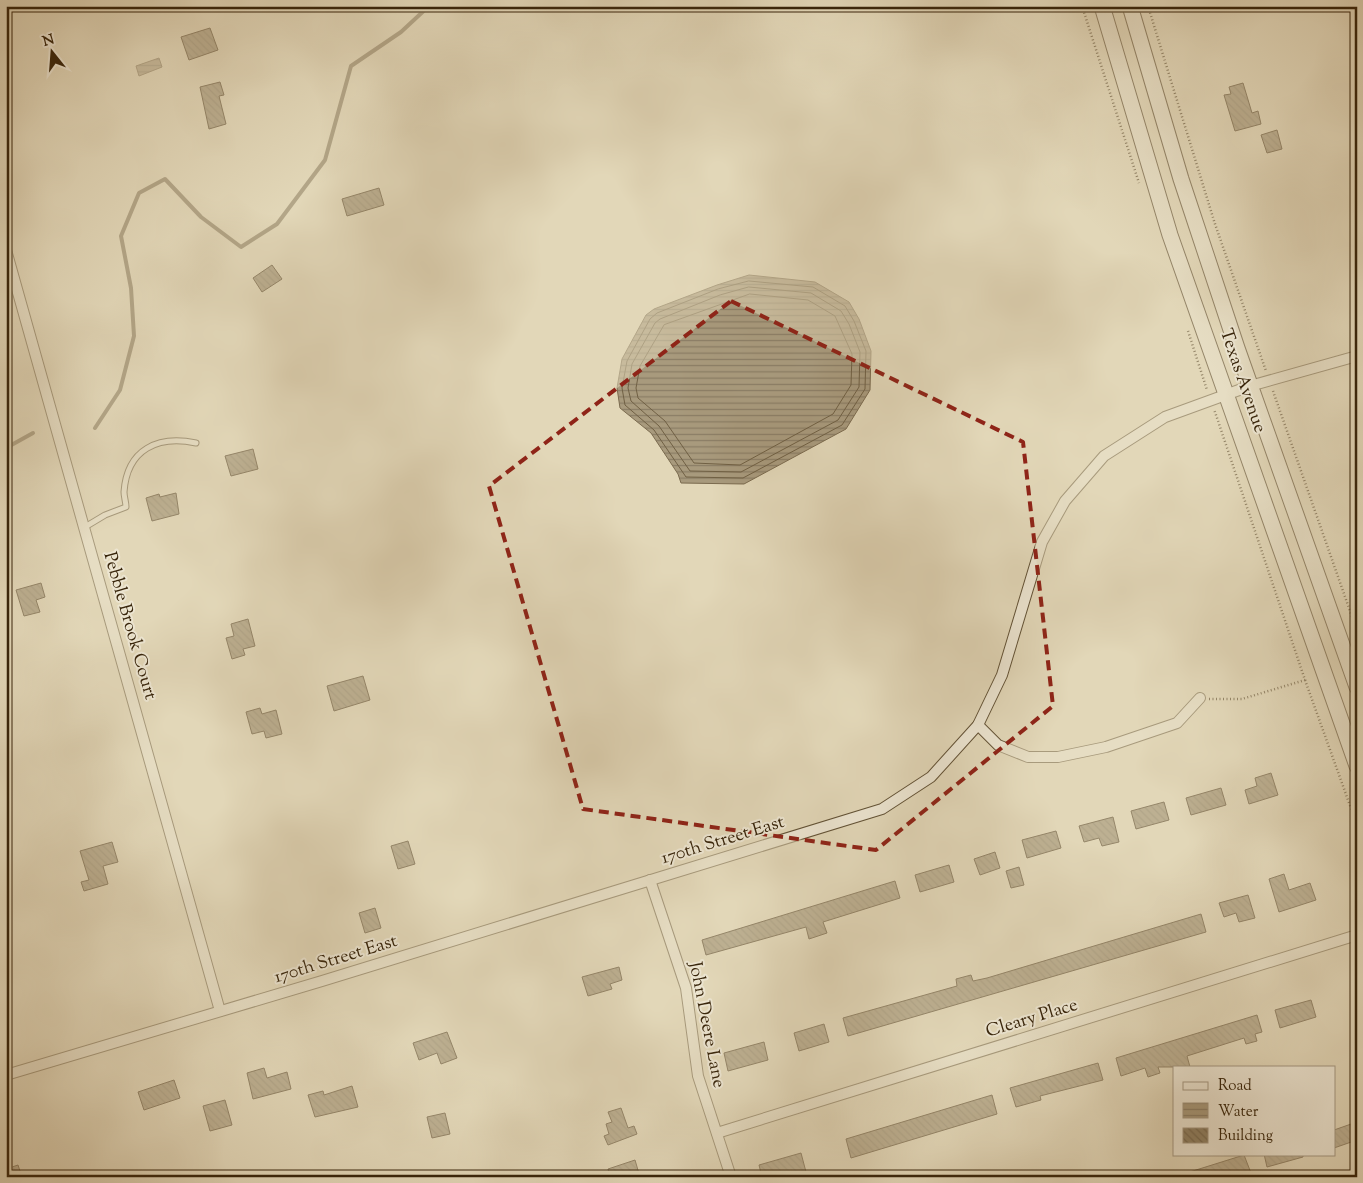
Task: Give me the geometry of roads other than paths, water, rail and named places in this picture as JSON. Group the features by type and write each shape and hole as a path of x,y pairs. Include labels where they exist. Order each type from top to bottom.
{"main road":[{"name":"Texas Avenue","path":"1102,6 1170,235 1357,766"},
{"name":"Texas Avenue","path":"1130,6 1181,179 1250,386 1357,687"}],"street":[{"name":"Pebble Brook Court","path":"6,250 220,1011"},
{"name":"170th Street East","path":"6,1075 882,809 931,777 978,725 1002,676 1042,542 1065,500 1104,456 1165,417 1250,386 1357,356"},
{"path":"978,725 998,745 1028,757 1058,757 1106,747 1177,723 1200,698"},
{"name":"John Deere Lane","path":"650,880 686,988 698,1076 730,1177"},
{"name":"Cleary Place","path":"717,1133 1357,935"}],"lane":[{"path":"84,527 105,515 126,507 124,492 128,474 145,449 163,441 175,439 196,443"}],"water":[{"path":"159,58 162,67 139,76 136,66"},
{"path":"749,275 815,282 849,302 859,319 871,351 870,390 846,429 744,484 681,483 678,474 651,433 620,408 617,388 622,359 646,315 654,309"}],"waterway":[{"path":"95,428 120,390 134,336 131,288 121,236 139,193 165,179 201,217 241,247 277,224 325,160 351,66 401,32 429,6"},
{"path":"6,448 33,433"}]}
